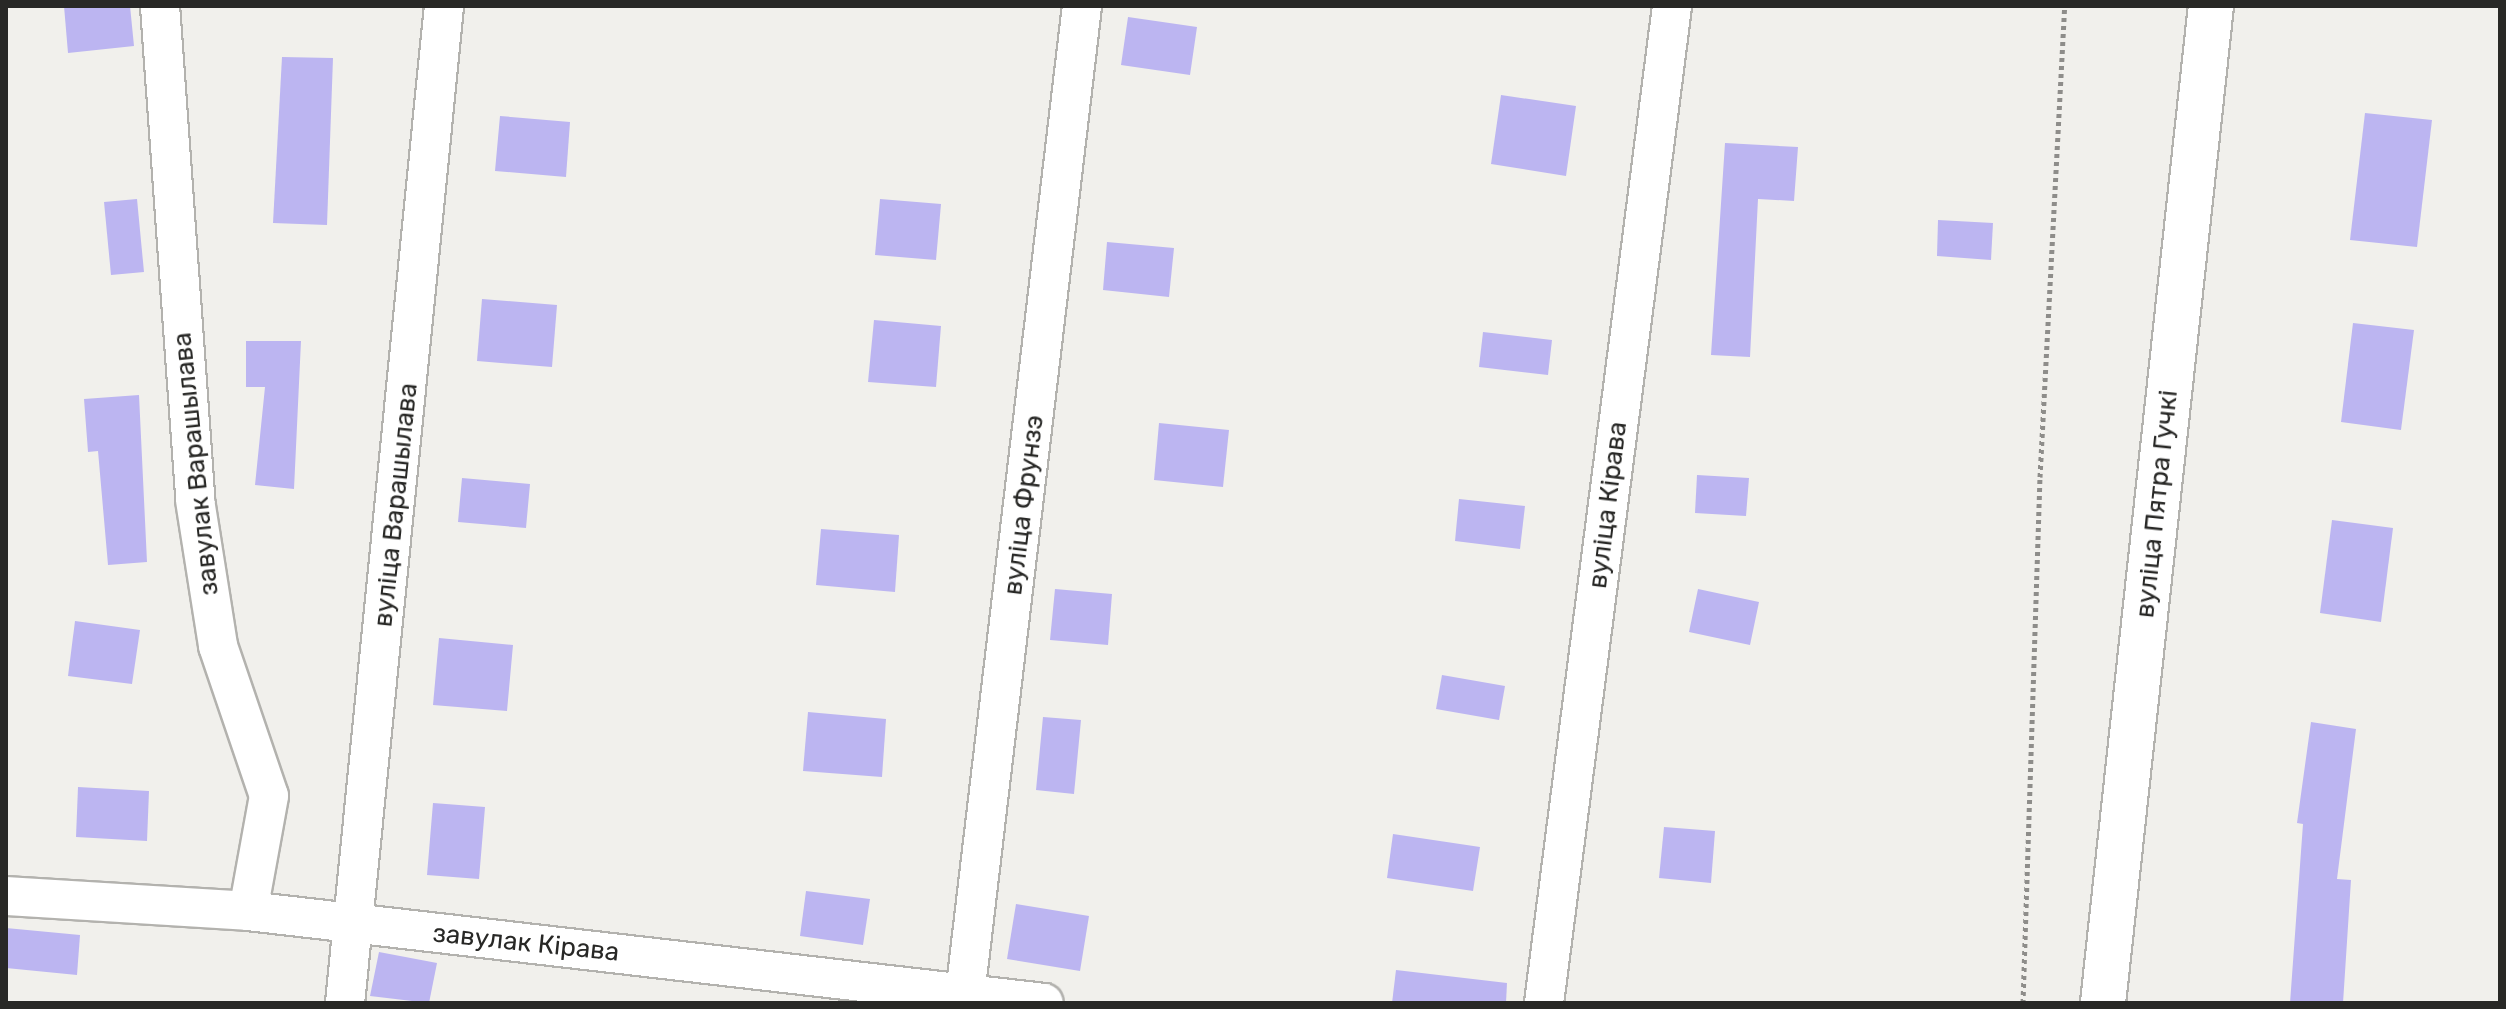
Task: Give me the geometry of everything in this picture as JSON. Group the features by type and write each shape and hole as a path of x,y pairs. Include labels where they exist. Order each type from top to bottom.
{"street":[{"name":"завулак Варашылава","path":"160,6 195,500 218,646 269,796 248,911"},
{"name":"вуліца Варашылава","path":"345,1003 444,6"},
{"name":"вуліца Фрунзэ","path":"965,997 1082,6"},
{"name":"вуліца Кірава","path":"1544,1003 1672,6"},
{"name":"вуліца Пятра Гучкі","path":"2103,1003 2211,6"},
{"name":"завулак Кірава","path":"6,896 248,911 965,997 1044,1003"}],"path":[{"path":"2023,1003 2040,477 2065,6"}],"building":[{"path":"64,6 130,6 134,46 68,53"},
{"path":"1128,17 1197,27 1190,75 1121,65"},
{"path":"282,57 333,58 327,225 273,223"},
{"path":"1501,95 1576,106 1566,176 1491,164"},
{"path":"2365,113 2432,120 2417,247 2350,240"},
{"path":"500,116 570,122 566,177 495,171"},
{"path":"1725,143 1798,147 1794,201 1758,199 1750,357 1711,355"},
{"path":"137,199 144,272 111,275 104,202"},
{"path":"880,199 941,204 936,260 875,255"},
{"path":"1938,220 1993,223 1991,260 1937,256"},
{"path":"1107,242 1174,248 1169,297 1103,290"},
{"path":"482,299 557,305 552,367 477,361"},
{"path":"874,320 941,326 936,387 868,382"},
{"path":"2353,323 2414,330 2401,430 2341,422"},
{"path":"1483,332 1552,340 1548,375 1479,367"},
{"path":"246,341 301,341 294,489 255,485 265,387 246,387"},
{"path":"139,395 147,562 108,565 98,451 88,452 84,399"},
{"path":"1159,423 1229,430 1223,487 1154,480"},
{"path":"1697,475 1749,478 1746,516 1695,513"},
{"path":"462,478 530,484 526,528 458,522"},
{"path":"1459,499 1525,506 1520,549 1455,541"},
{"path":"2332,520 2393,528 2381,622 2320,613"},
{"path":"821,529 899,535 895,592 816,585"},
{"path":"1055,589 1112,594 1108,645 1050,640"},
{"path":"1698,589 1759,602 1750,645 1689,632"},
{"path":"75,621 140,630 132,684 68,676"},
{"path":"439,638 513,645 507,711 433,705"},
{"path":"1442,675 1505,686 1499,720 1436,709"},
{"path":"808,712 886,719 882,777 803,771"},
{"path":"1043,717 1081,720 1074,794 1036,790"},
{"path":"2311,722 2356,729 2337,879 2351,880 2343,1003 2290,1003 2303,824 2297,823"},
{"path":"78,787 149,791 147,841 76,837"},
{"path":"433,803 485,807 479,879 427,875"},
{"path":"1664,827 1715,831 1711,883 1659,878"},
{"path":"1393,834 1480,847 1473,891 1387,878"},
{"path":"806,891 870,899 863,945 800,936"},
{"path":"1016,904 1089,916 1080,971 1007,959"},
{"path":"6,928 80,935 77,975 6,968"},
{"path":"379,952 437,963 429,1003 370,996"},
{"path":"1396,970 1507,983 1506,1003 1392,1003"}]}
